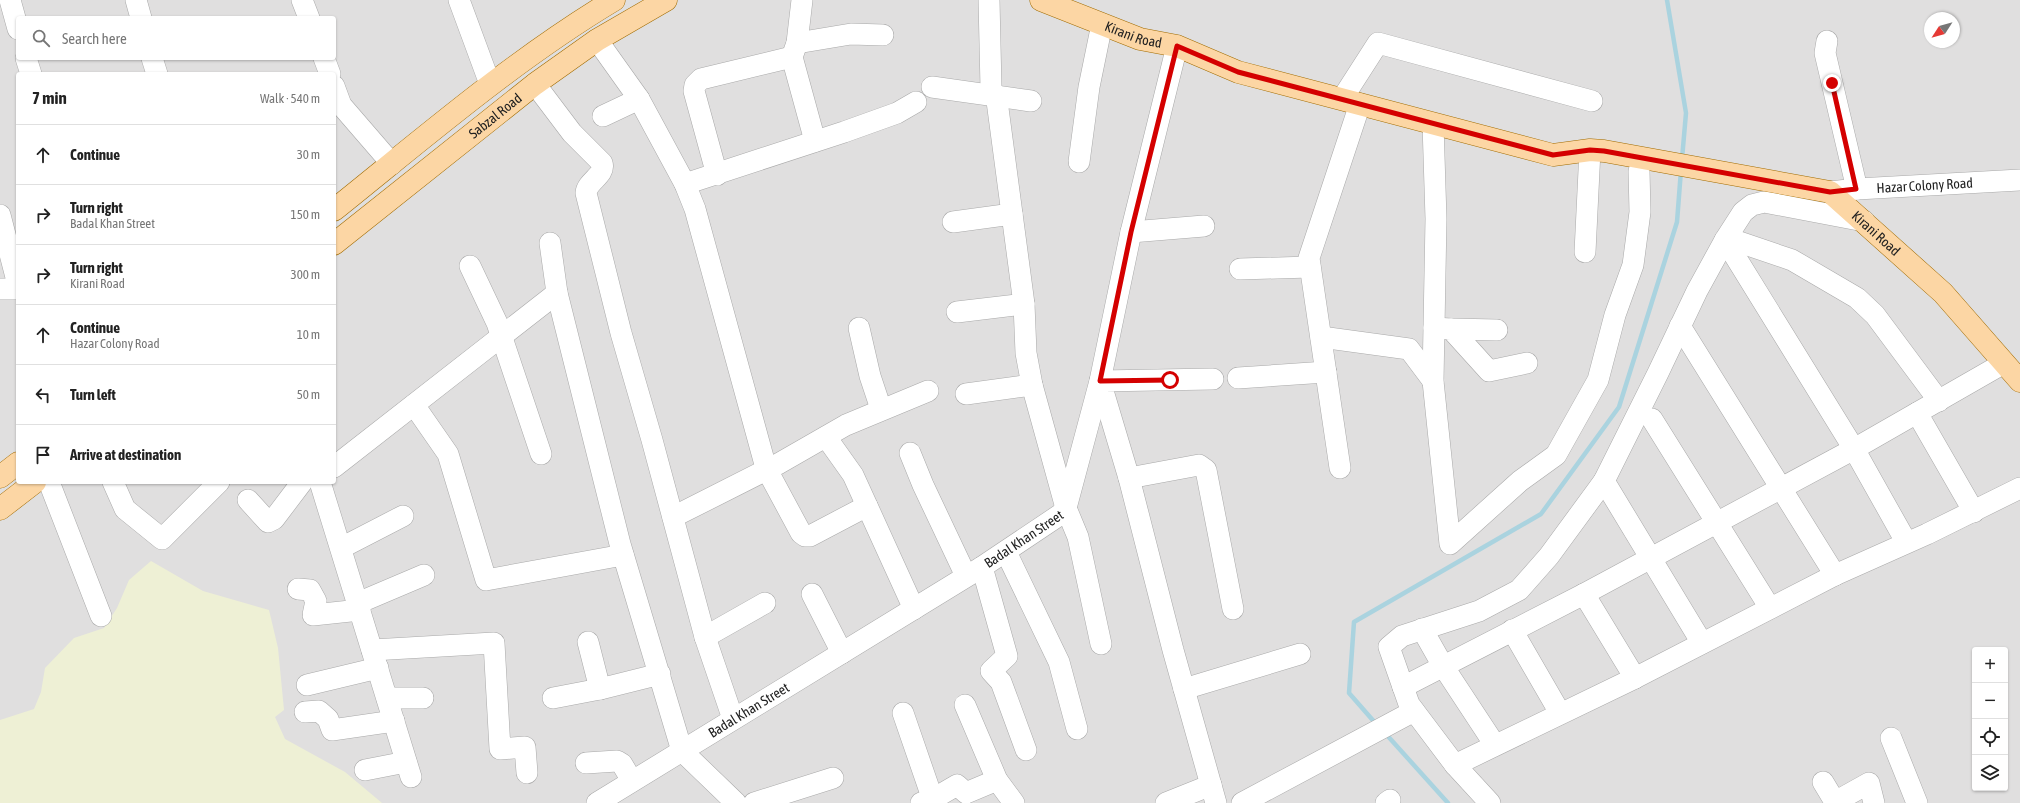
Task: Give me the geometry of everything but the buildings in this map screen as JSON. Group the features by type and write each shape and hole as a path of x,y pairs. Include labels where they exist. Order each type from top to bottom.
{"main road":[{"name":"Sabzal Road","path":"336,208 490,84 568,27 614,0"},
{"name":"Sabzal Road","path":"336,242 535,84 597,40 666,0"},
{"name":"Kirani Road","path":"1041,0 1140,39 1177,46 1238,72 1553,155 1597,150 1830,192 1944,293 2020,381"},
{"path":"0,477 16,465"},
{"path":"0,509 32,484"}],"street":[{"path":"10,0 16,22"},
{"path":"136,0 140,16"},
{"path":"302,0 308,16"},
{"path":"459,0 490,84"},
{"path":"802,0 795,50 815,140"},
{"path":"989,0 991,88 997,101 1024,304 1026,353 1032,385 1066,508 1078,537 1101,644"},
{"path":"1080,162 1089,87 1102,24"},
{"path":"716,175 694,91 695,85 701,79 851,34 882,35"},
{"path":"597,40 639,99 686,184 695,209 766,468 805,536 810,536 867,506"},
{"path":"1826,41 1825,53 1856,189"},
{"path":"1340,468 1309,258 1351,102 1378,43 1592,101"},
{"name":"Badal Khan Street","path":"597,803 622,792 682,751 733,719 1006,552 1061,514 1066,508 1100,381 1131,232 1177,46"},
{"path":"27,60 30,72"},
{"path":"153,60 156,72"},
{"path":"325,60 329,72"},
{"path":"535,84 572,133 602,163 603,167 588,187 586,193 621,333 705,637 733,719"},
{"path":"932,87 1032,102"},
{"path":"336,91 341,105 392,164"},
{"path":"603,116 639,99"},
{"path":"686,184 815,140 844,132 897,113 916,102"},
{"path":"1433,124 1442,328 1433,381 1450,544 1520,481 1556,455 1598,380 1615,315 1633,266 1640,212 1639,171"},
{"path":"1585,252 1597,150"},
{"name":"Hazar Colony Road","path":"1830,192 1856,189 2020,180"},
{"path":"1490,803 1408,714 1409,704 1389,647 1402,636 1479,611 1519,590 1549,556 1604,480 1697,291 1731,241 1743,212 1752,205 1764,202 1864,221"},
{"path":"953,222 1012,214"},
{"path":"0,215 3,238 16,279"},
{"path":"1131,232 1204,226"},
{"path":"1731,241 1792,260 1857,298 1876,315 1939,401"},
{"path":"1731,241 1854,448 1904,538"},
{"path":"550,243 557,293 623,555 682,751 736,803"},
{"path":"470,266 497,323 541,454"},
{"path":"1240,269 1310,267"},
{"path":"0,289 16,289"},
{"path":"336,465 557,293"},
{"path":"958,312 1024,304"},
{"path":"1680,326 1782,487 1835,575"},
{"path":"859,328 870,376 881,409"},
{"path":"1442,328 1497,330"},
{"path":"1442,328 1489,371 1527,363"},
{"path":"1321,337 1410,349 1433,381"},
{"path":"1403,687 1584,594 1716,521 1854,448 2004,363"},
{"path":"1238,378 1326,372"},
{"path":"1166,803 1214,794 1184,689 1129,478 1100,381 1213,379"},
{"path":"966,394 1032,385"},
{"path":"673,517 766,468 778,464 846,425 881,409 928,391"},
{"path":"414,405 448,454 486,580 623,555"},
{"path":"1917,413 1974,512"},
{"path":"1652,418 1770,608"},
{"path":"826,437 853,474 914,609"},
{"path":"910,453 923,485 974,572 1008,656 991,672 1001,682 1026,750"},
{"path":"1129,478 1199,465 1206,470 1233,609"},
{"path":"1604,480 1652,557 1702,643"},
{"path":"50,484 101,616"},
{"path":"115,484 125,509 162,539 217,484"},
{"path":"248,500 268,522 274,520 301,484"},
{"path":"321,484 408,770 365,770"},
{"path":"1455,765 1635,678 1835,575 1974,512 2020,488"},
{"path":"341,548 403,516"},
{"path":"1006,552 1059,662 1077,728"},
{"path":"298,589 310,590 316,601 313,615 359,607 424,575"},
{"path":"812,594 842,653"},
{"path":"1584,594 1635,678"},
{"path":"705,637 764,602"},
{"path":"1422,629 1443,666 1495,745"},
{"path":"1512,630 1560,713"},
{"path":"588,642 600,689"},
{"path":"308,684 375,659 494,643 500,749 525,747 527,773"},
{"path":"1184,689 1300,654"},
{"path":"553,698 600,689 660,674"},
{"path":"386,698 423,698"},
{"path":"965,705 997,780 1014,803"},
{"path":"306,712 319,711 328,719 332,730 394,721"},
{"path":"903,713 929,802 957,785 966,793 997,780"},
{"path":"1242,803 1408,714"},
{"path":"1891,738 1917,803"},
{"path":"586,763 617,761 622,764 622,792"},
{"path":"754,803 833,778"},
{"path":"1823,782 1835,802 1869,784 1874,803"}],"shaded area":[{"path":"0,0 2020,0 2020,803 0,803"}],"green space":[{"path":"151,561 203,591 269,610 278,648 284,710 275,717 285,739 345,772 382,803 0,803 0,720 34,709 41,692 45,668 74,638 104,628 117,608 129,580"}],"waterway":[{"path":"1667,0 1686,113 1682,159"},
{"path":"1377,725 1349,693 1354,622 1541,514 1619,407 1677,222 1681,170"},
{"path":"1385,733 1448,803"}],"route":[{"path":"1170,380 1100,381 1131,232 1177,46 1238,72 1553,155 1590,150 1604,151 1830,192 1856,189 1832,83"}]}
